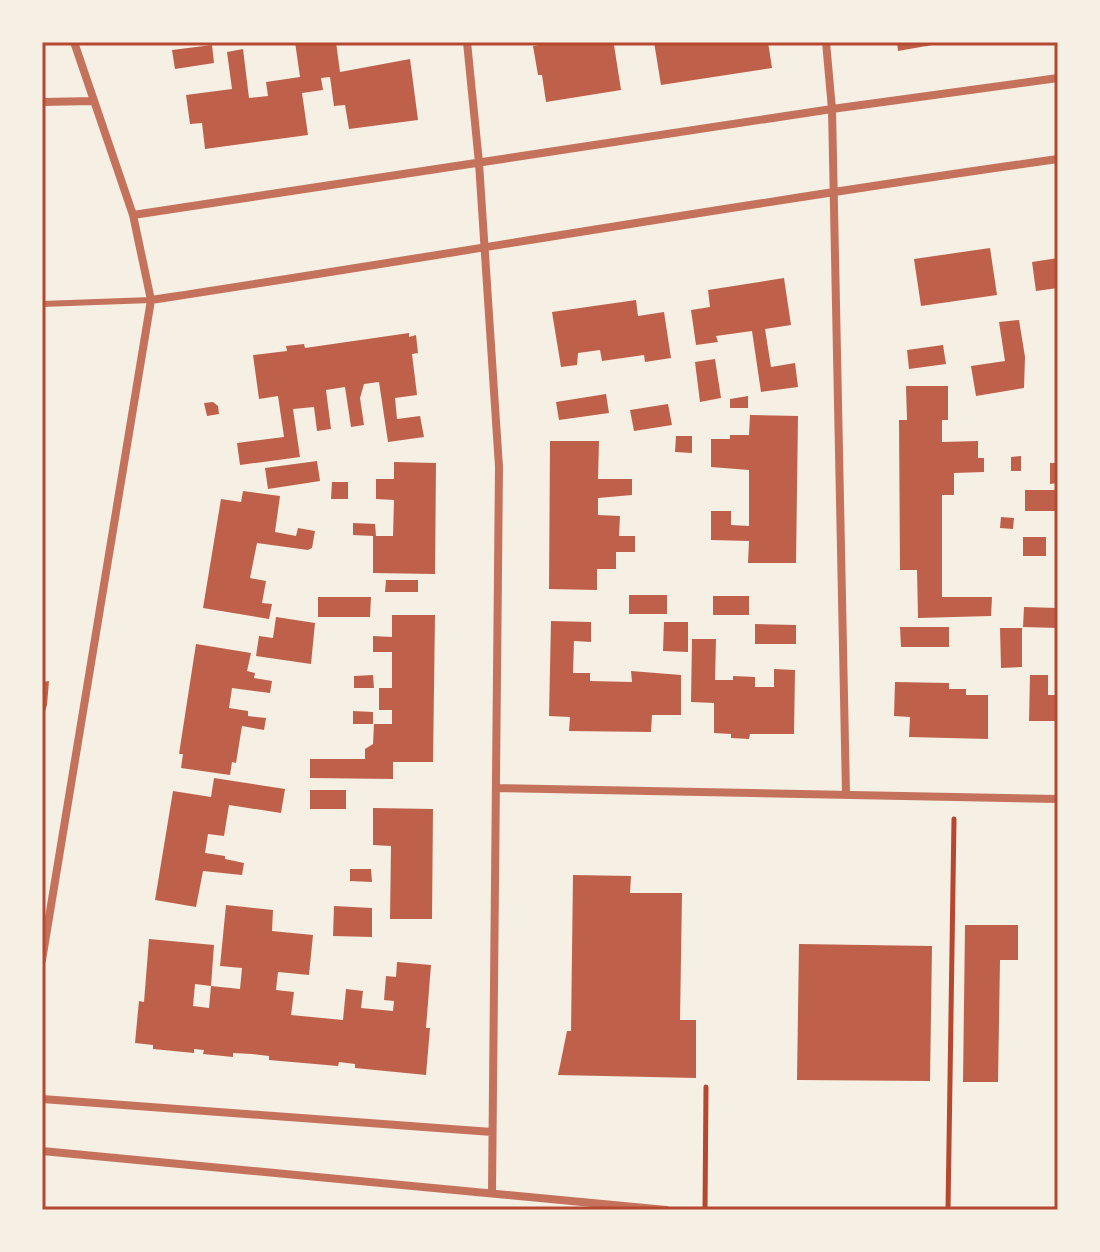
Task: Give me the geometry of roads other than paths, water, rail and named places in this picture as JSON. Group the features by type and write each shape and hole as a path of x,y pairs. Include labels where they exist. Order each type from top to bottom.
{"street":[{"path":"42,960 151,300 133,215 74,42"},
{"path":"467,42 479,163 499,467 492,1192"},
{"path":"826,42 832,109 846,794"},
{"path":"133,215 832,109 1058,78"},
{"path":"42,102 94,101"},
{"path":"151,300 485,249 834,190 1058,159"},
{"path":"497,788 1058,799"},
{"path":"42,1099 492,1132"},
{"path":"42,1151 666,1210"}],"lane":[{"path":"42,304 151,300"}]}
